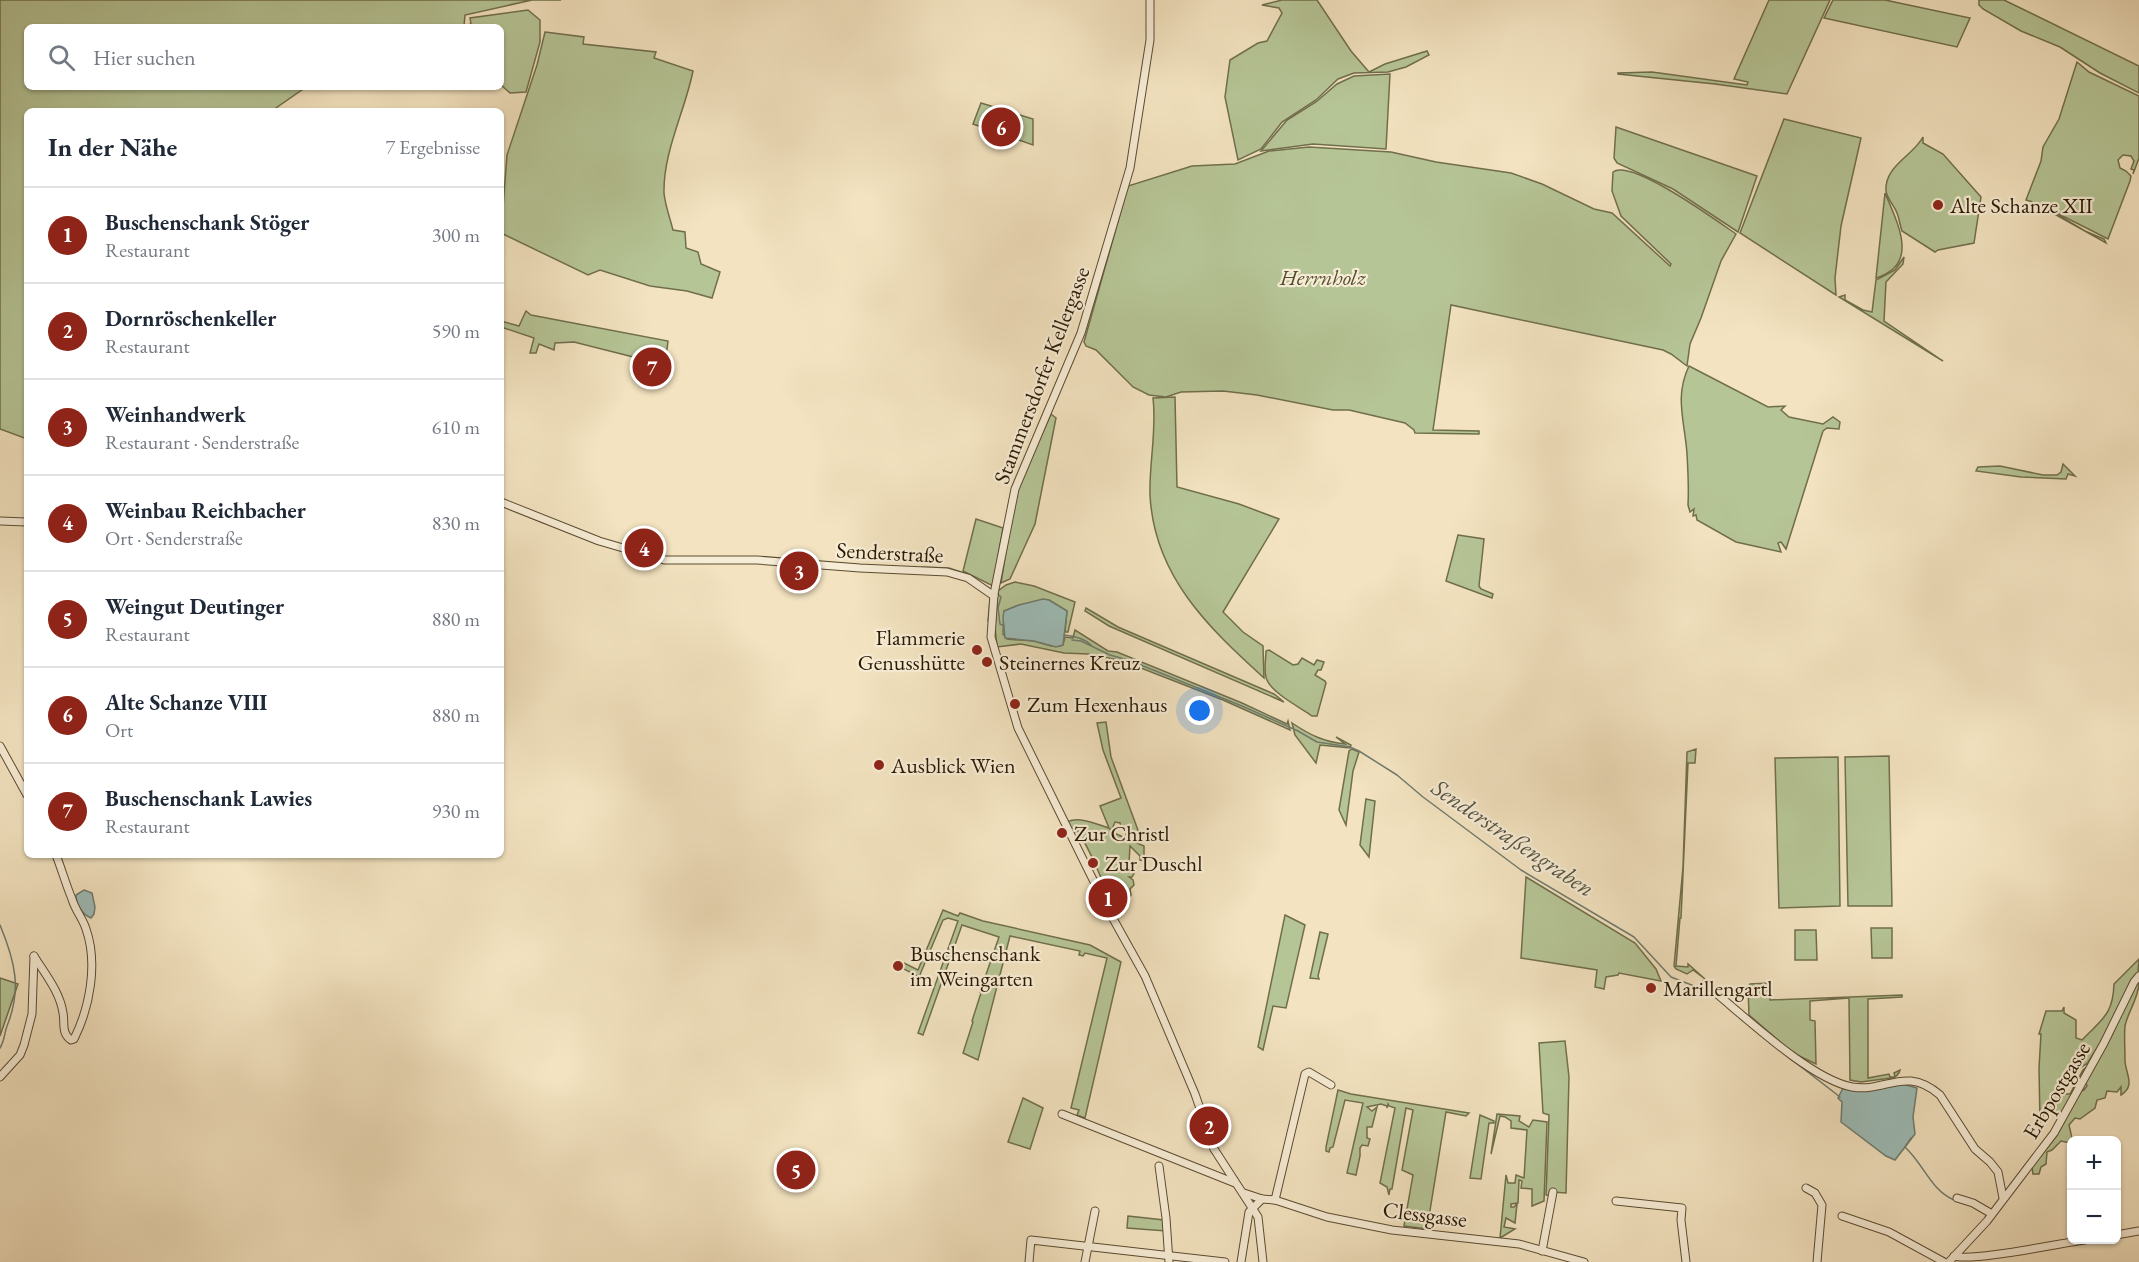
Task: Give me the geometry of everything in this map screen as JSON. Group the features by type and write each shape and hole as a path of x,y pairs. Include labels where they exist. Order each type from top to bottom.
{"street":[{"name":"Stammersdorfer Kellergasse","path":"1150,4 1150,39 1130,168 1081,333 1015,489 995,592 991,637 1018,728 1110,913 1145,976 1195,1094 1209,1139 1258,1217 1263,1262"},
{"name":"Senderstraße","path":"504,503 599,541 664,560 740,559 881,570 947,572 995,592"},
{"path":"0,521 24,522"},
{"path":"0,746 24,790"},
{"path":"0,1077 20,1055 24,1045 32,1014 34,956 58,994 63,1013 64,1031 71,1040 74,1039 90,990 89,936 57,858"},
{"name":"Erbpostgasse","path":"1951,1259 1992,1215 2003,1197 2054,1133 2139,976"},
{"path":"1705,984 1789,1053 1833,1079 1852,1087 1906,1080 1933,1089 1940,1095 1975,1149 1998,1172 2003,1197"},
{"path":"1275,1200 1306,1072 1331,1085"},
{"path":"1062,1114 1236,1184"},
{"path":"1159,1166 1169,1258"},
{"path":"1806,1188 1815,1192 1822,1205 1817,1262"},
{"path":"1542,1251 1553,1192"},
{"name":"Clessgasse","path":"1244,1193 1262,1199 1275,1200 1327,1217 1392,1230 1519,1244 1584,1262"},
{"path":"1957,1198 1973,1203 1992,1215"},
{"path":"1241,1262 1250,1212 1262,1199"},
{"path":"1617,1201 1682,1208 1681,1220 1686,1262"},
{"path":"1085,1262 1095,1211"},
{"path":"1842,1216 1888,1232 1944,1262"},
{"path":"2121,1234 2139,1231"},
{"path":"1029,1262 1031,1240 1169,1258 1225,1262"},
{"path":"1951,1259 2000,1259 2067,1242"}],"green space":[{"path":"0,0 532,0 465,15 464,24 24,24 24,90 302,90 276,108 24,108 24,438 0,429"},
{"path":"1282,0 1317,0 1351,51 1369,72 1385,64 1427,51 1429,55 1406,67 1388,72 1354,73 1338,79 1316,100 1282,122 1261,149 1238,160 1225,97 1230,60 1258,43 1267,41 1282,13 1279,8 1262,5"},
{"path":"1769,0 1830,0 1787,94 1618,74 1652,72 1747,85 1748,82 1734,79"},
{"path":"1833,0 1885,0 1970,18 1957,47 1824,18"},
{"path":"1979,0 2004,0 2139,66 2139,93 2100,73 2060,47 2021,31 1983,9 1979,5"},
{"path":"528,10 540,20 540,42 526,92 510,93 504,88 504,24 471,24 470,18"},
{"path":"545,32 584,37 583,44 656,52 654,58 693,71 667,162 664,193 673,230 685,232 686,248 698,252 701,264 720,272 712,298 687,291 650,286 600,270 588,275 504,234 507,155 537,65"},
{"path":"2077,62 2089,72 2139,96 2139,158 2133,174 2134,170 2131,169 2134,161 2131,156 2123,155 2118,160 2120,168 2131,176 2108,239 2041,205 2085,231 2104,239 2106,243 2026,200 2041,161 2043,147 2059,119"},
{"path":"1390,74 1386,149 1313,144 1261,151 1287,120 1316,102 1337,84 1354,76"},
{"path":"981,103 1033,119 1033,145 973,124"},
{"path":"1784,119 1861,138 1841,226 1835,278 1836,295 1740,233"},
{"path":"1616,127 1757,176 1738,232 1673,189 1617,163 1614,158"},
{"path":"1923,137 1923,143 1943,154 1981,197 1974,243 1935,252 1902,231 1897,213 1886,191 1887,182 1894,168"},
{"name":"Herrnholz","path":"1309,147 1391,152 1436,162 1511,173 1542,184 1594,209 1612,213 1670,266 1671,264 1621,216 1612,191 1613,172 1623,170 1637,174 1674,193 1736,234 1721,261 1690,344 1687,366 1663,350 1451,305 1433,430 1479,431 1479,434 1415,433 1405,423 1349,410 1333,410 1257,395 1223,391 1181,392 1166,397 1149,395 1133,387 1096,350 1086,346 1084,342 1128,186 1192,166 1235,164 1269,151"},
{"path":"1885,193 1900,231 1902,252 1893,269 1876,278"},
{"path":"1904,257 1903,264 1886,282 1884,321 1943,361 1839,297 1845,295 1845,300 1863,310 1872,312 1876,280 1895,270"},
{"path":"526,311 531,315 668,341 665,365 574,342 555,343 554,350 539,344 536,353 530,353 534,338 504,328 504,322 519,326"},
{"path":"1689,366 1768,407 1785,406 1781,410 1789,417 1823,424 1833,417 1840,422 1839,429 1827,428 1823,431 1786,549 1781,542 1778,543 1781,552 1736,542 1697,520 1696,515 1693,516 1694,509 1690,512 1681,399"},
{"path":"1175,397 1177,487 1239,504 1279,519 1223,612 1243,632 1263,646 1264,678 1204,619 1173,575 1162,551 1154,524 1150,495 1153,398"},
{"path":"1051,414 1056,418 1035,524 1010,579 1001,583 1019,486"},
{"path":"2063,464 2075,476 2068,474 2066,479 2021,477 1976,471 1978,467 2000,466 2043,475 2057,475 2061,472"},
{"path":"976,519 1003,528 993,586 963,571"},
{"path":"1458,535 1484,539 1479,586 1493,594 1492,598 1446,581"},
{"path":"1015,582 1034,586 1075,602 1068,632 1065,632 1067,611 1049,600 1019,605 1004,611 1003,634 1007,639 1059,646 1063,645 1065,637 1073,638 1075,630 1108,651 1117,652 1287,724 1288,721 1290,730 1223,700 1123,661 1088,654 1064,653 1021,644 997,647 995,627 998,591"},
{"path":"1086,608 1118,627 1274,694 1284,702 1109,626 1085,611"},
{"path":"1269,650 1293,665 1298,664 1302,658 1314,665 1317,660 1324,662 1321,670 1318,670 1315,675 1326,683 1317,716 1312,716 1294,705 1270,685 1265,670 1266,651"},
{"path":"1106,722 1111,757 1142,841 1126,835 1127,831 1122,829 1120,823 1115,822 1110,829 1144,846 1144,861 1140,860 1140,856 1130,846 1129,863 1135,872 1132,877 1129,877 1133,880 1134,885 1130,889 1131,895 1128,899 1120,896 1118,910 1083,840 1077,830 1074,833 1067,822 1083,820 1109,828 1100,806 1121,798 1103,750 1097,723"},
{"path":"1292,723 1317,737 1345,744 1336,737 1351,745 1350,748 1320,745 1316,763 1295,735"},
{"path":"1352,749 1359,752 1353,771 1346,825 1339,810 1349,751"},
{"path":"1696,749 1695,763 1688,763 1681,918 1676,966 1688,967 1688,964 1705,979 1693,970 1687,974 1674,966 1683,867 1687,752"},
{"path":"1889,756 1892,906 1848,906 1845,757"},
{"path":"1838,757 1840,906 1779,908 1775,758"},
{"path":"1366,799 1375,801 1369,857 1360,845"},
{"path":"1526,877 1635,943 1656,969 1661,981 1619,973 1606,977 1604,989 1595,987 1597,970 1521,958"},
{"path":"943,910 958,916 960,913 983,921 1090,945 1121,962 1085,1118 1077,1115 1079,1110 1071,1108 1107,958 1085,953 1083,956 1079,955 1080,951 1010,936 978,1060 963,1053 980,992 999,937 962,925 923,1035 918,1033 958,921 948,918 943,920 919,977 902,968 904,963 918,970"},
{"path":"1285,915 1305,925 1286,1008 1273,1006 1263,1050 1258,1047"},
{"path":"1871,928 1892,928 1892,958 1872,958"},
{"path":"1795,930 1816,930 1817,960 1795,960"},
{"path":"1320,932 1328,934 1319,979 1310,978"},
{"path":"2139,959 2138,972 2104,1037 2087,1064 2078,1067 2062,1085 2063,1094 2070,1094 2083,1070 2089,1065 2062,1113 2047,1109 2040,1122 2041,1034 2039,1034 2046,1011 2062,1011 2064,1007 2064,1013 2076,1020 2076,1038 2082,1040 2109,1010 2114,984"},
{"path":"0,978 18,984 0,1036"},
{"path":"2137,981 2139,982 2137,994 2125,1026 2125,1063 2129,1078 2126,1091 2121,1095 2121,1087 2117,1092 2107,1091 2105,1098 2097,1100 2095,1108 2080,1119 2075,1118 2069,1125 2072,1136 2067,1136 2067,1142 2061,1141 2047,1152 2046,1164 2041,1167 2039,1174 2033,1174 2032,1167 2057,1135 2080,1091 2087,1086 2085,1081 2112,1035"},
{"path":"1769,983 1770,1000 1902,995 1902,997 1868,999 1868,1078 1889,1074 1890,1077 1894,1077 1861,1082 1850,1080 1849,998 1810,1001 1810,1020 1815,1021 1816,1064 1793,1053 1749,1015 1748,987 1750,984"},
{"path":"1565,1041 1569,1077 1566,1193 1552,1192 1550,1196 1546,1195 1549,1115 1543,1113 1539,1043"},
{"path":"1338,1090 1469,1113 1466,1116 1446,1112 1427,1229 1404,1226 1413,1175 1402,1170 1413,1110 1406,1108 1389,1195 1387,1187 1380,1183 1395,1108 1388,1104 1387,1108 1381,1104 1367,1107 1372,1111 1377,1107 1372,1127 1367,1127 1367,1138 1370,1139 1368,1146 1362,1145 1360,1148 1356,1175 1347,1173 1363,1103 1345,1100 1333,1147 1329,1152 1326,1151"},
{"path":"1023,1098 1043,1108 1030,1149 1008,1142"},
{"path":"1497,1114 1520,1116 1519,1121 1529,1127 1533,1120 1547,1122 1544,1201 1532,1206 1532,1189 1521,1188 1522,1181 1519,1180 1518,1203 1511,1204 1511,1207 1514,1207 1517,1204 1515,1223 1506,1218 1504,1227 1515,1229 1500,1238 1506,1175 1508,1183 1515,1183 1516,1175 1524,1178 1527,1130 1511,1128 1511,1121 1500,1116 1491,1154"},
{"path":"1480,1115 1494,1121 1494,1123 1489,1123 1481,1179 1470,1178"},
{"path":"1128,1216 1164,1220 1166,1231 1127,1228"}],"water":[{"path":"1043,599 1067,611 1063,645 1056,647 1034,641 1005,638 1004,611"},
{"path":"84,890 92,893 95,907 91,918 82,912 77,902 76,895"},
{"path":"1899,1083 1917,1088 1913,1117 1915,1134 1895,1160 1886,1156 1841,1122 1842,1102 1838,1098 1843,1088"}],"waterway":[{"name":"Senderstraßengraben","path":"529,517 544,523"},
{"name":"Senderstraßengraben","path":"922,567 949,568 967,574"},
{"name":"Senderstraßengraben","path":"978,581 992,590"},
{"name":"Senderstraßengraben","path":"996,592 1001,597 998,608 1000,624 1004,626"},
{"path":"988,621 990,599"},
{"name":"Senderstraßengraben","path":"1064,635 1079,638 1091,645"},
{"name":"Senderstraßengraben","path":"1072,640 1081,641 1110,655 1131,661 1242,706 1317,742 1350,747 1359,751 1397,775 1521,870 1634,937 1671,977 1714,995"},
{"path":"0,925 10,951 15,975 12,1013 0,1048"},
{"name":"Senderstraßengraben","path":"1768,1041 1840,1097"},
{"path":"2082,1067 2090,1061"},
{"name":"Senderstraßengraben","path":"1911,1138 1905,1147 1939,1190 1954,1200"}],"place":[{"name":"Alte Schanze VIII","path":"1001,127"},
{"name":"Alte Schanze XII","path":"1938,205"},
{"name":"Buschenschank Lawies","path":"652,367"},
{"name":"Weinbau Reichbacher","path":"644,548"},
{"name":"Weinhandwerk","path":"799,571"},
{"name":"Flammerie Genusshütte","path":"977,650"},
{"name":"Steinernes Kreuz","path":"987,662"},
{"name":"Zum Hexenhaus","path":"1015,704"},
{"name":"Ausblick Wien","path":"879,765"},
{"name":"Zur Christl","path":"1062,833"},
{"name":"Zur Duschl","path":"1093,863"},
{"name":"Buschenschank Stöger","path":"1108,898"},
{"name":"Buschenschank im Weingarten","path":"898,966"},
{"name":"Marillengartl","path":"1651,988"},
{"name":"Dornröschenkeller","path":"1209,1126"},
{"name":"Weingut Deutinger","path":"796,1170"}]}
